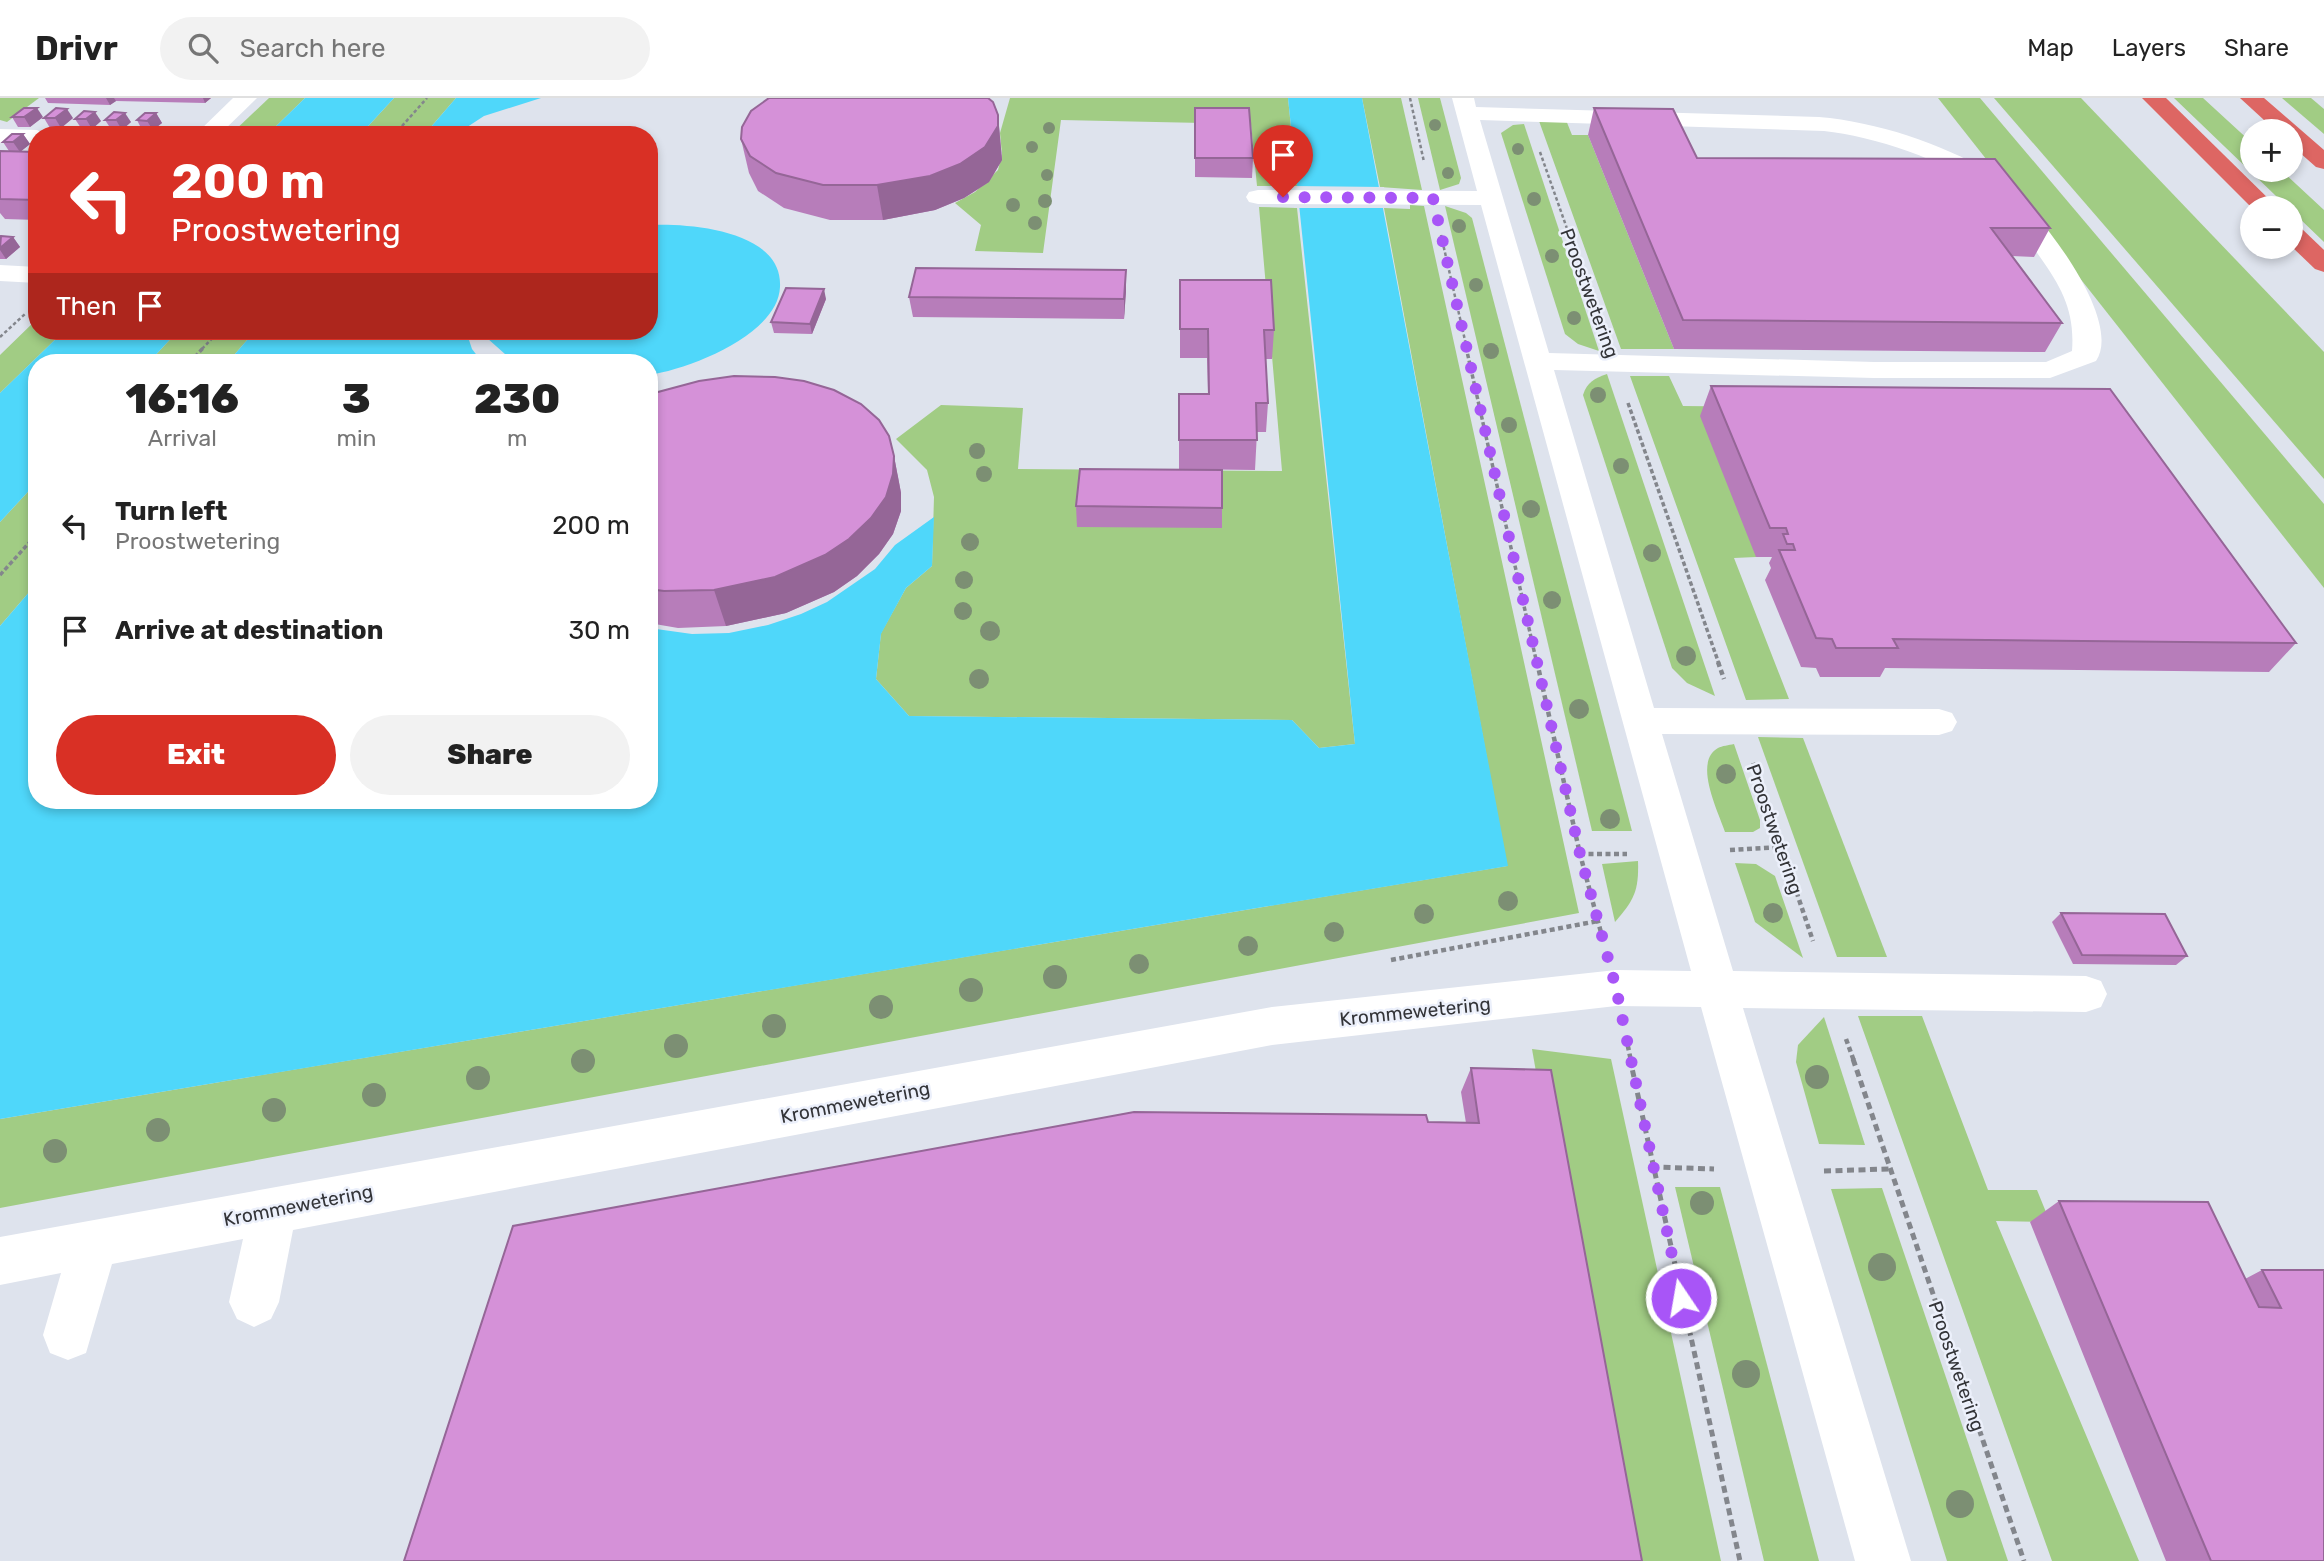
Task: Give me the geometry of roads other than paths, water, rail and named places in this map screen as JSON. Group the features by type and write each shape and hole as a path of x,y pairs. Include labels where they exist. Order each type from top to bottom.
{"highway":[{"path":"2153,98 2254,196"},
{"path":"2251,98 2275,119"},
{"path":"2303,143 2324,162"},
{"path":"2303,244 2324,264"}],"street":[{"path":"216,126 246,98"},
{"path":"1538,361 1874,370 2050,370 2086,355 2088,334 2082,299 2034,230 1993,186 1968,171 1921,151 1853,128 1808,122 1609,107 1526,114 1465,106 1717,990 1883,1561"},
{"path":"0,136 28,136"},
{"path":"1258,197 1491,198"},
{"path":"0,274 28,275"},
{"path":"1641,722 1939,722"},
{"name":"Krommewetering","path":"0,1261 1272,1026 1616,988 2086,994"},
{"path":"254,1302 273,1210"},
{"path":"68,1335 93,1244"}],"water":[{"path":"305,98 394,98 368,126 276,126"},
{"path":"456,98 541,98 484,116 469,126 432,126"},
{"path":"1288,98 1362,98 1508,866 0,1119 0,626 28,593 28,809 658,809 658,629 692,634 729,633 768,625 801,614 827,602 875,569 895,545 934,517 932,566 906,588 881,634 876,679 909,716 1292,720 1319,748 1355,744"},
{"path":"658,225 687,226 731,234 766,253 777,268 780,287 775,304 764,320 729,347 686,365 658,373 658,354 505,354 489,340 658,340"},
{"path":"55,340 170,340 156,354 40,354"},
{"path":"247,340 469,340 476,354 235,354"},
{"path":"28,366 28,492 0,522 0,393"}]}
